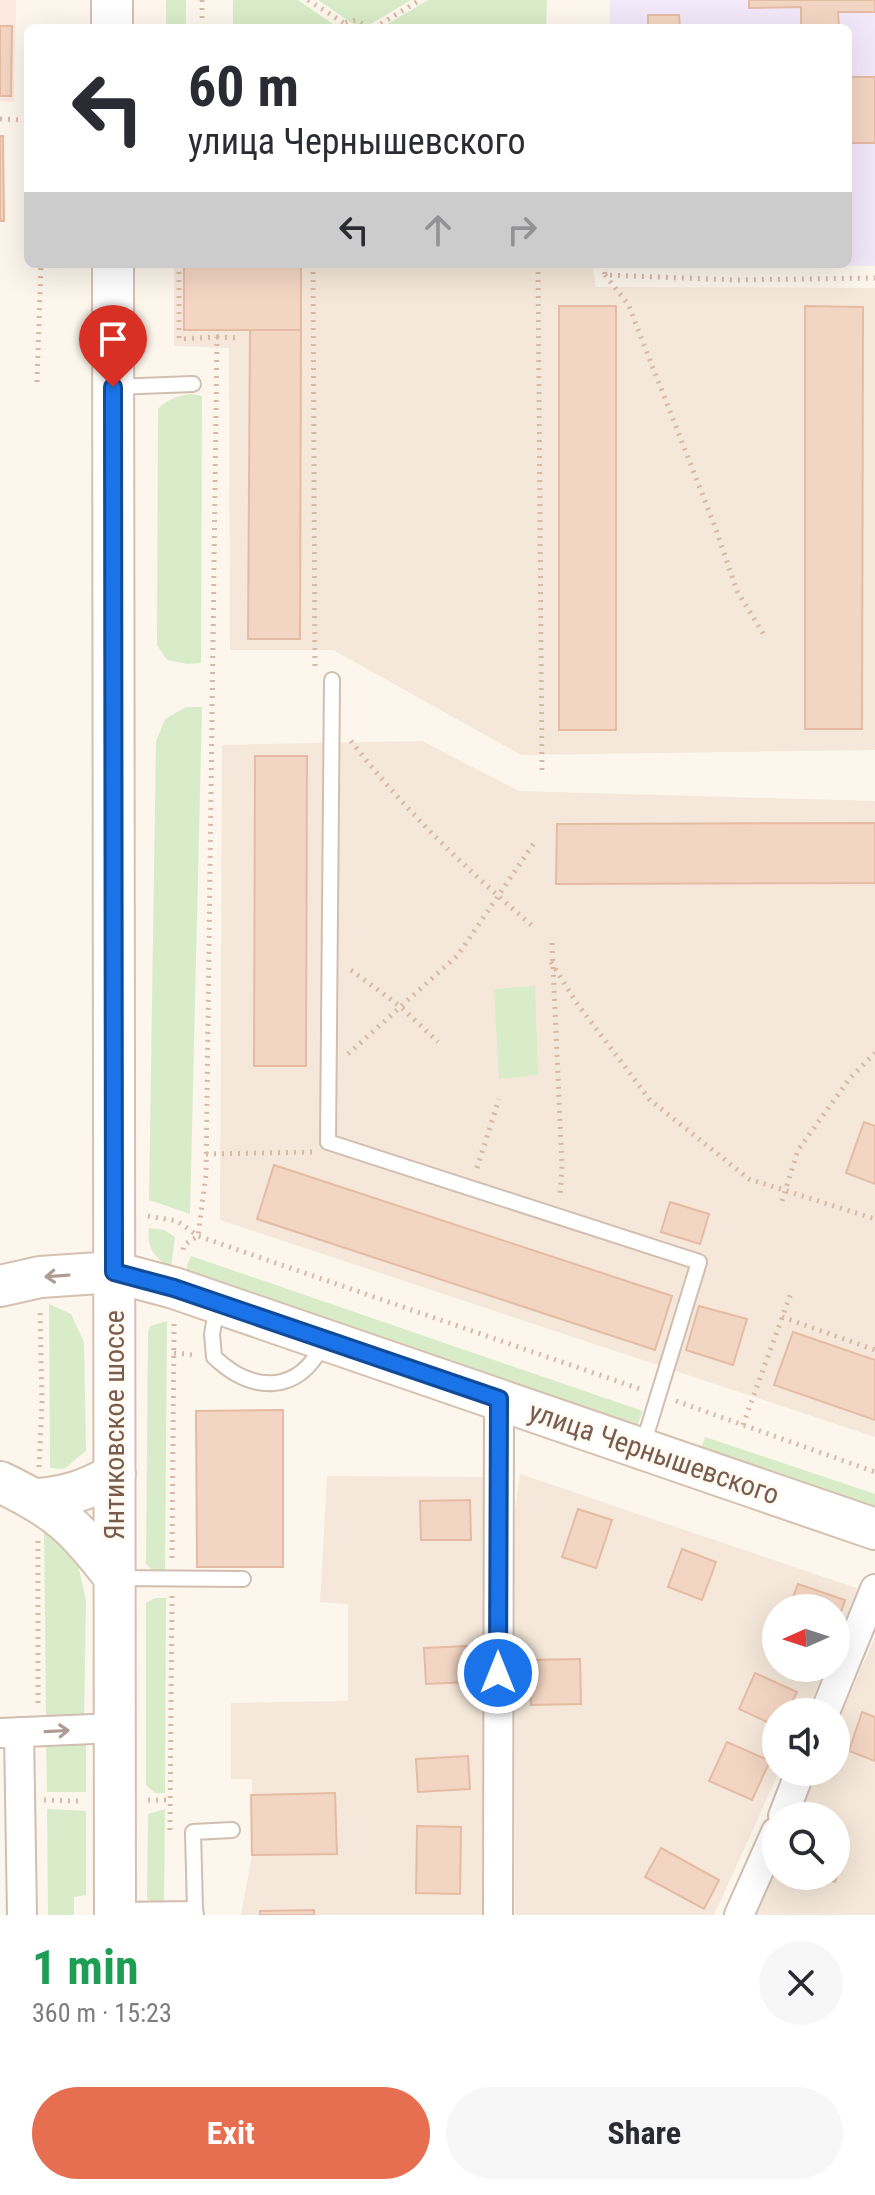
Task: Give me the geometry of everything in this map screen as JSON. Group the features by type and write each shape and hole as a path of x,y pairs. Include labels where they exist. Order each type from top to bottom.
{"main road":[{"path":"112,0 112,24"},
{"name":"Янтиковское шоссе","path":"113,268 115,1913"},
{"path":"0,1286 40,1277 114,1272"},
{"name":"улица Чернышевского","path":"114,1272 217,1303 875,1529"},
{"path":"37,1499 63,1497 88,1489 115,1474"},
{"path":"0,1482 37,1499 81,1534 115,1578"}],"street":[{"path":"498,1915 499,1399"},
{"path":"831,1698 875,1589"},
{"path":"9,1733 115,1728"},
{"path":"9,1733 12,1835"},
{"path":"9,1733 12,1835"},
{"path":"739,1915 762,1863"}],"lane":[{"path":"113,387 193,384"},
{"path":"332,680 328,1142 699,1262 642,1449"},
{"path":"217,1303 212,1334 214,1357 229,1372 247,1381 275,1384 298,1376 315,1359 324,1340"},
{"path":"115,1578 243,1579"},
{"path":"115,1913 196,1912 193,1832 232,1830"}],"path":[{"path":"202,0 202,24"},
{"path":"308,0 339,24"},
{"path":"379,24 420,0"},
{"path":"0,119 24,120"},
{"path":"37,382 41,268"},
{"path":"179,268 179,339 238,338"},
{"path":"538,268 542,772"},
{"path":"604,268 605,275 628,304 737,591 766,638"},
{"path":"605,275 735,280 875,278"},
{"path":"198,1236 206,1174 217,337"},
{"path":"331,714 382,781 450,853 535,928"},
{"path":"330,1070 458,955 534,843"},
{"path":"552,943 562,1166 559,1217"},
{"path":"330,956 401,1007 438,1042"},
{"path":"551,962 576,1002 650,1100 749,1179 875,1219"},
{"path":"782,1201 798,1150 850,1078 875,1053"},
{"path":"470,1188 499,1099"},
{"path":"148,1216 177,1221 198,1236 875,1472"},
{"path":"743,1425 791,1293"},
{"path":"782,1317 875,1350"},
{"path":"12,1835 115,1802 170,1800"}],"shaded area":[{"path":"0,0 16,0 14,102 0,101"},
{"path":"610,0 875,0 875,266 852,266 852,24 610,24"},
{"path":"174,268 593,268 596,287 875,288 875,750 521,755 333,650 230,650 229,348 174,346"},
{"path":"422,741 519,791 875,801 875,1437 220,1220 222,745"},
{"path":"520,1474 862,1590 850,1616 850,1594 762,1594 762,1682 820,1682 812,1698 762,1698 762,1786 773,1786 765,1802 762,1802 762,1809 714,1915 515,1915 514,1517"},
{"path":"327,1476 488,1477 484,1915 241,1915 252,1855 252,1779 231,1779 231,1703 348,1701 348,1604 320,1602"},
{"path":"875,1637 875,1915 752,1915 763,1890 850,1890 850,1802 802,1802 809,1786 850,1786 848,1698"}],"green space":[{"path":"166,0 186,0 186,24 166,24"},
{"path":"233,0 298,0 333,24 233,24"},
{"path":"318,0 411,0 371,24 353,24"},
{"path":"428,0 547,0 546,24 388,24"},
{"path":"191,394 202,396 201,663 187,664 167,660 157,645 158,409 173,398"},
{"path":"186,707 202,707 190,1214 149,1200 156,741 165,719"},
{"path":"535,986 538,1075 499,1079 494,989"},
{"path":"149,1228 164,1230 175,1237 171,1268 153,1252"},
{"path":"191,1256 643,1411 634,1434 187,1274"},
{"path":"49,1304 71,1314 84,1342 86,1451 64,1469 50,1468"},
{"path":"167,1321 165,1571 151,1569 146,1564 148,1332 150,1326"},
{"path":"705,1437 875,1494 875,1517 698,1457"},
{"path":"44,1530 74,1547 86,1600 84,1723 46,1724"},
{"path":"155,1598 166,1598 165,1793 155,1793 146,1785 146,1603"},
{"path":"86,1737 86,1792 47,1792 46,1738"},
{"path":"47,1809 86,1811 86,1895 74,1897 74,1915 48,1915"},
{"path":"165,1809 164,1905 152,1904 147,1898 148,1814"}],"building":[{"path":"749,0 875,0 875,12 838,12 839,24 801,24 801,7 749,8"},
{"path":"648,15 679,15 680,24 648,24"},
{"path":"0,26 12,26 11,96 0,96"},
{"path":"852,77 875,77 875,143 852,143"},
{"path":"0,136 3,136 4,221 0,221"},
{"path":"184,268 301,268 301,330 184,330"},
{"path":"559,306 616,306 616,730 559,730"},
{"path":"805,306 863,307 862,729 805,729"},
{"path":"250,330 301,330 300,639 248,639"},
{"path":"255,756 307,756 306,1066 254,1066"},
{"path":"875,823 875,883 556,884 557,824"},
{"path":"864,1122 875,1126 875,1184 846,1173"},
{"path":"274,1165 672,1296 655,1350 257,1219"},
{"path":"670,1202 709,1214 700,1244 661,1232"},
{"path":"699,1306 747,1319 733,1365 686,1350"},
{"path":"793,1332 875,1360 875,1420 774,1385"},
{"path":"283,1410 283,1567 197,1567 196,1411"},
{"path":"470,1500 471,1540 421,1540 420,1501"},
{"path":"578,1509 612,1520 596,1568 562,1557"},
{"path":"682,1549 716,1562 702,1600 668,1587"},
{"path":"798,1584 827,1594 794,1594"},
{"path":"467,1646 468,1682 426,1684 424,1648"},
{"path":"580,1659 581,1704 531,1705 530,1660"},
{"path":"755,1673 762,1676 762,1682 775,1682 797,1692 794,1698 762,1698 762,1720 739,1709"},
{"path":"862,1712 875,1717 875,1761 850,1751"},
{"path":"727,1742 762,1757 762,1778 752,1800 709,1781"},
{"path":"468,1756 470,1789 418,1792 416,1759"},
{"path":"335,1793 337,1854 252,1855 251,1795"},
{"path":"417,1826 461,1827 460,1894 416,1893"},
{"path":"661,1848 719,1880 704,1909 645,1877"},
{"path":"314,1910 314,1915 260,1915 260,1911"}],"route":[{"path":"113,387 114,1272 174,1288 499,1399 498,1673"}]}
